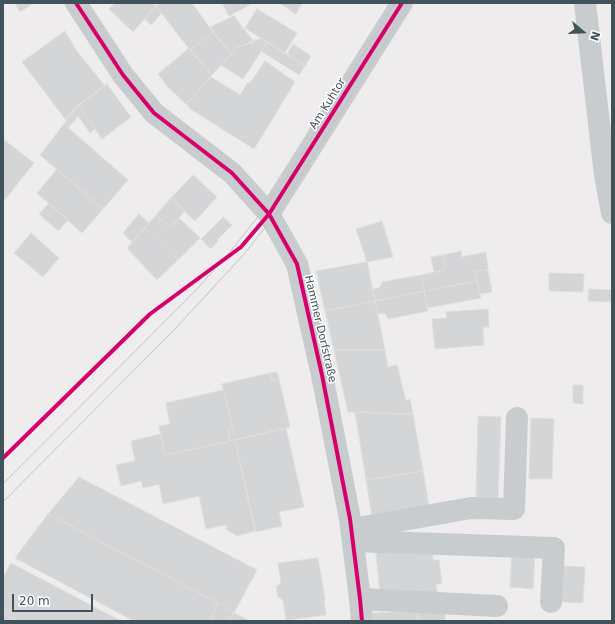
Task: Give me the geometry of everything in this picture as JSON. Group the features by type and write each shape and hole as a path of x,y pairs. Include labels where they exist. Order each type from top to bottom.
{"street":[{"name":"Hammer Dorfstraße","path":"76,3 123,75 154,113 232,173 269,214 296,264 322,375 352,535 362,621"},
{"name":"Am Kuhtor","path":"269,214 402,3"},
{"path":"585,3 605,175 612,213"},
{"path":"352,535 471,508 514,509 517,418"},
{"path":"352,535 554,548 551,602"},
{"path":"360,599 497,606"}],"building":[{"path":"15,3 34,3 20,12"},
{"path":"115,3 154,3 156,6 133,32 109,9"},
{"path":"160,3 192,3 213,32 190,50 156,6"},
{"path":"222,3 253,3 229,16"},
{"path":"279,3 302,3 296,14"},
{"path":"156,6 162,13 151,25 145,19"},
{"path":"257,9 297,33 285,53 245,28"},
{"path":"234,16 254,42 237,47 231,54 210,27"},
{"path":"65,31 76,50 105,86 76,107 66,120 22,62"},
{"path":"213,32 231,54 212,75 190,50"},
{"path":"262,38 267,42 243,79 221,65 237,47"},
{"path":"267,42 305,66 299,75 261,51"},
{"path":"293,44 311,56 305,66 287,54"},
{"path":"189,48 212,75 186,104 167,86 158,74"},
{"path":"265,61 295,82 254,149 192,110 186,104 211,77 240,95 248,82 250,83"},
{"path":"107,84 131,117 102,139 78,105"},
{"path":"78,105 95,129 90,133 78,116 68,128 64,124"},
{"path":"64,124 128,180 103,209 40,155"},
{"path":"3,139 34,163 3,202"},
{"path":"57,169 103,209 82,233 37,193"},
{"path":"193,175 217,197 195,221 171,198"},
{"path":"171,198 185,211 170,228 156,215"},
{"path":"49,203 68,220 58,231 39,214"},
{"path":"139,214 149,223 132,242 123,233"},
{"path":"156,215 170,228 179,218 200,238 178,260 145,227"},
{"path":"223,217 232,225 217,240 218,241 211,249 201,239"},
{"path":"382,221 393,257 367,262 356,229"},
{"path":"145,227 178,260 157,280 127,248"},
{"path":"31,233 59,258 43,277 14,253"},
{"path":"461,251 462,257 486,252 488,270 475,271 477,281 424,291 421,275 445,270 443,255"},
{"path":"443,255 445,270 434,272 431,257"},
{"path":"367,262 375,301 325,311 316,271"},
{"path":"488,270 492,292 480,294 475,271"},
{"path":"549,273 584,274 583,292 549,291"},
{"path":"421,275 424,291 375,301 373,289 379,288 382,282"},
{"path":"477,281 481,298 427,308 424,291"},
{"path":"589,289 612,290 612,302 588,301"},
{"path":"424,291 428,311 388,319 385,313 378,314 375,301"},
{"path":"375,301 385,350 334,350 325,311"},
{"path":"488,309 489,327 483,327 484,345 435,349 432,319 447,318 446,312"},
{"path":"334,350 385,350 388,367 397,365 406,401 410,399 413,414 348,412"},
{"path":"277,372 279,379 272,381 270,373"},
{"path":"270,373 272,381 279,379 290,427 230,441 228,429 233,428 222,384"},
{"path":"222,384 233,428 228,429 230,441 165,455 159,426 170,424 166,403 223,390"},
{"path":"573,385 583,385 583,404 573,403"},
{"path":"355,412 413,414 423,471 366,480"},
{"path":"478,416 501,417 498,498 476,498"},
{"path":"531,418 554,419 552,479 529,479"},
{"path":"286,428 304,507 279,512 282,526 256,532 235,440"},
{"path":"160,434 165,455 235,440 255,531 237,536 227,530 226,525 206,529 199,496 163,504 159,484 143,488 141,481 121,486 116,465 135,461 131,441"},
{"path":"423,471 429,506 372,516 366,480"},
{"path":"79,477 257,570 234,613 218,603 48,514"},
{"path":"48,514 218,603 210,621 134,621 15,558"},
{"path":"375,545 432,548 433,560 439,560 442,584 436,584 438,596 380,593"},
{"path":"512,551 535,552 533,589 510,587"},
{"path":"318,558 325,599 326,615 286,620 283,600 278,597 276,587 281,583 278,563"},
{"path":"11,563 121,621 17,621 3,614 3,577"},
{"path":"562,566 585,567 583,603 561,602"},
{"path":"218,603 234,613 230,621 210,621"},
{"path":"445,610 445,621 418,621 418,611"},
{"path":"418,611 418,621 373,621 372,613"},
{"path":"234,613 250,621 230,621"},
{"path":"3,614 17,621 3,621"}],"tram line":[{"path":"3,484 198,288 229,253 261,213 290,172 395,3"},
{"path":"3,502 174,330 245,253 275,215 297,182 409,3"}],"cycle path":[{"path":"76,3 123,75 154,113 232,173 269,214 297,264 322,375 350,519 362,621"},
{"path":"3,458 150,314 241,247 269,214 402,3"}]}
